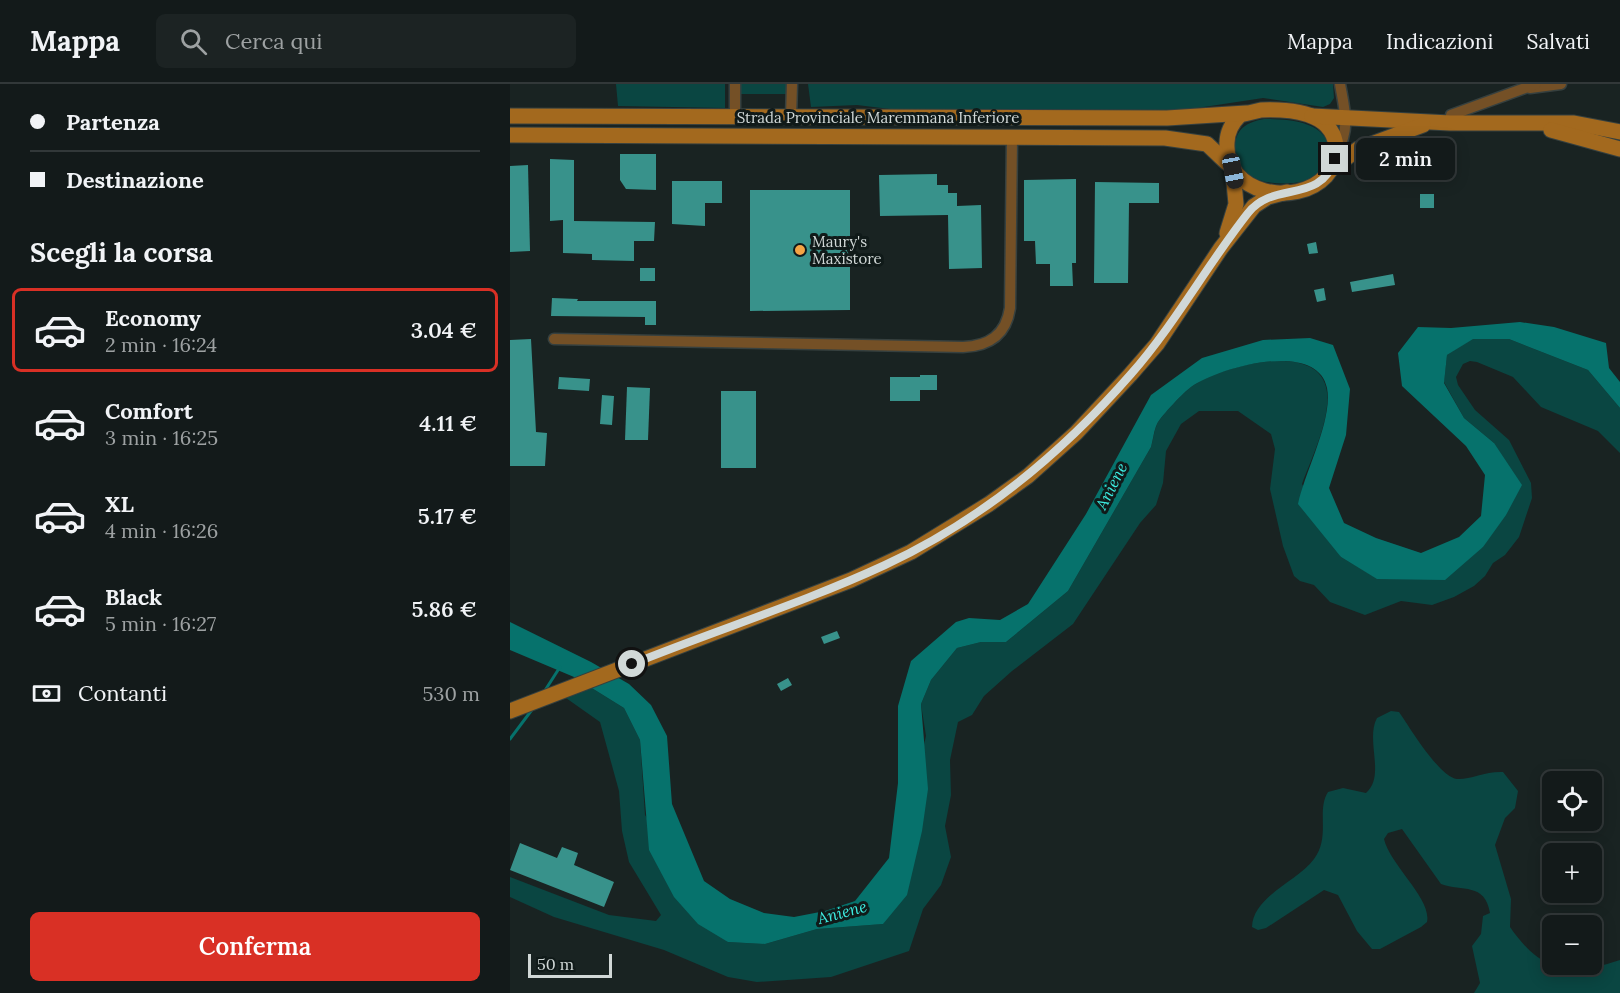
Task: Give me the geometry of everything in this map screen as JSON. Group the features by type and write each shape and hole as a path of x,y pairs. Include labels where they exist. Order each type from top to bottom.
{"main road":[{"path":"1221,248 1236,204 1228,134 1236,119 1246,113 1279,110 1311,116 1345,116 1431,123 1574,123 1620,132"},
{"name":"Strada Provinciale Maremmana Inferiore","path":"510,116 1167,118 1246,113"},
{"path":"1311,116 1332,133 1337,151 1332,168"},
{"path":"510,711 774,612 894,561 989,504 1028,476 1090,418 1157,344 1221,248 1254,206 1268,197 1313,187 1332,168 1358,149 1431,123"},
{"path":"1527,124 1620,149"},
{"name":"Strada Provinciale Maremmana Inferiore","path":"510,135 1188,139 1213,148 1230,167"},
{"path":"1230,167 1249,185 1287,192"}],"street":[{"path":"735,84 735,117"},
{"path":"791,117 792,84"},
{"path":"1337,151 1345,133 1340,84"},
{"path":"1450,123 1451,115 1467,107 1536,84"},
{"path":"1524,89 1561,84"},
{"path":"555,339 963,347 986,343 1001,332 1010,308 1012,138"}],"shaded area":[{"path":"616,84 725,84 725,108 618,106"},
{"path":"740,84 786,84 786,94 740,94"},
{"path":"808,84 1333,84 1334,98 1330,104 1323,107 1263,98 1184,110 890,109 857,105 811,107"},
{"path":"1264,119 1295,121 1315,128 1323,135 1328,143 1329,154 1321,172 1303,181 1284,184 1255,179 1246,173 1235,161 1236,138 1248,124"},
{"path":"1473,338 1509,339 1588,370 1620,408 1620,453 1598,431 1541,407 1513,377 1477,362 1470,361 1463,364 1456,377 1458,385 1475,410 1509,440 1531,483 1532,498 1519,537 1505,555 1493,563 1485,576 1474,586 1454,597 1432,605 1401,601 1365,615 1330,602 1314,585 1300,581 1294,576 1283,546 1270,489 1275,449 1271,434 1238,411 1199,411 1181,424 1166,451 1163,483 1156,505 1140,523 1073,624 1012,671 984,696 972,715 958,722 950,760 951,795 945,826 951,857 941,885 923,909 909,951 831,977 757,982 728,977 664,950 554,917 510,897 510,877 609,915 656,921 661,915 629,862 622,831 619,791 600,722 566,698 574,677 624,708 640,740 645,815 728,942 765,944 817,929 883,924 926,736 921,704 931,680 957,648 981,642 1006,642 1068,591 1151,447 1157,424 1178,399 1204,379 1243,366 1264,362 1286,361 1304,364 1318,373 1326,387 1326,410 1320,437 1302,484 1341,557 1378,579 1407,578 1483,547 1494,443 1464,418 1444,382 1447,355"},
{"path":"1391,711 1399,712 1433,761 1457,779 1503,772 1518,791 1515,808 1505,818 1495,845 1511,899 1510,927 1522,942 1542,960 1542,975 1602,975 1602,965 1620,960 1620,993 1474,993 1480,983 1472,946 1481,934 1483,916 1490,913 1487,903 1478,892 1441,884 1402,829 1388,833 1384,839 1394,860 1423,903 1427,913 1427,922 1421,927 1380,949 1372,949 1357,931 1338,895 1324,890 1266,928 1258,930 1252,927 1254,916 1268,898 1314,859 1322,842 1323,807 1328,792 1343,788 1366,793 1372,786 1375,768 1373,737 1377,718"}],"water":[{"name":"Aniene","path":"1520,322 1554,327 1606,343 1609,368 1620,382 1620,408 1588,370 1509,339 1473,339 1447,355 1444,383 1464,418 1494,443 1522,485 1506,515 1483,547 1445,580 1377,579 1341,557 1298,504 1326,415 1327,388 1319,373 1305,364 1287,361 1265,362 1222,372 1191,387 1183,394 1157,424 1151,447 1068,591 1006,642 981,642 957,648 931,680 921,704 928,789 922,831 907,895 883,924 817,929 765,944 728,942 698,924 674,897 649,850 640,740 624,708 574,677 510,650 510,622 591,662 629,684 651,705 667,736 672,804 704,881 730,899 764,913 794,917 825,911 855,901 889,858 898,783 898,706 911,661 956,622 969,618 1000,620 1028,604 1086,514 1151,395 1202,358 1263,340 1310,338 1333,345 1350,389 1346,435 1329,488 1344,523 1376,538 1421,553 1459,537 1481,516 1485,475 1466,446 1402,386 1398,353 1418,327 1451,328"}],"building":[{"path":"1417,145 1446,145 1446,176 1417,176"},
{"path":"620,154 656,154 656,190 626,189 620,180"},
{"path":"550,159 574,160 574,221 655,222 654,241 634,241 634,261 592,260 592,254 563,253 563,220 550,221"},
{"path":"528,165 530,251 510,252 510,166"},
{"path":"937,174 937,185 948,185 948,193 957,193 957,206 981,205 982,268 949,269 948,215 880,216 879,175"},
{"path":"1076,179 1076,263 1072,263 1073,286 1050,286 1050,264 1036,264 1035,241 1024,241 1024,180"},
{"path":"672,181 722,181 722,203 705,203 705,226 672,224"},
{"path":"1095,182 1159,183 1159,203 1129,203 1128,283 1094,283"},
{"name":"Maury's Maxistore","path":"750,190 850,190 850,310 750,311"},
{"path":"1420,194 1434,194 1434,208 1420,208"},
{"path":"1316,242 1318,253 1309,254 1307,244"},
{"path":"640,268 655,268 655,281 640,281"},
{"path":"1393,274 1395,285 1352,292 1350,282"},
{"path":"1324,288 1326,300 1317,302 1314,290"},
{"path":"552,298 578,299 577,301 656,301 656,325 645,325 645,317 551,316"},
{"path":"531,339 536,432 547,433 545,466 510,466 510,340"},
{"path":"920,375 937,375 937,390 920,390 920,401 890,401 890,377 920,377"},
{"path":"559,377 590,379 589,391 558,389"},
{"path":"627,387 650,388 648,440 625,440"},
{"path":"721,391 756,391 756,468 721,468"},
{"path":"602,395 614,396 612,425 600,424"},
{"path":"837,631 840,638 824,644 821,637"},
{"path":"788,678 792,685 781,691 777,684"},
{"path":"520,843 557,858 562,847 578,853 574,865 614,882 604,907 510,870"}],"waterway":[{"path":"544,692 560,667"},
{"path":"510,739 534,707"}],"place":[{"name":"Maury's Maxistore","path":"800,250"}],"route":[{"path":"632,664 774,612 886,565 935,538 1028,476 1076,433 1157,344 1221,248 1250,210 1268,197 1313,187 1332,168 1335,159"}]}
